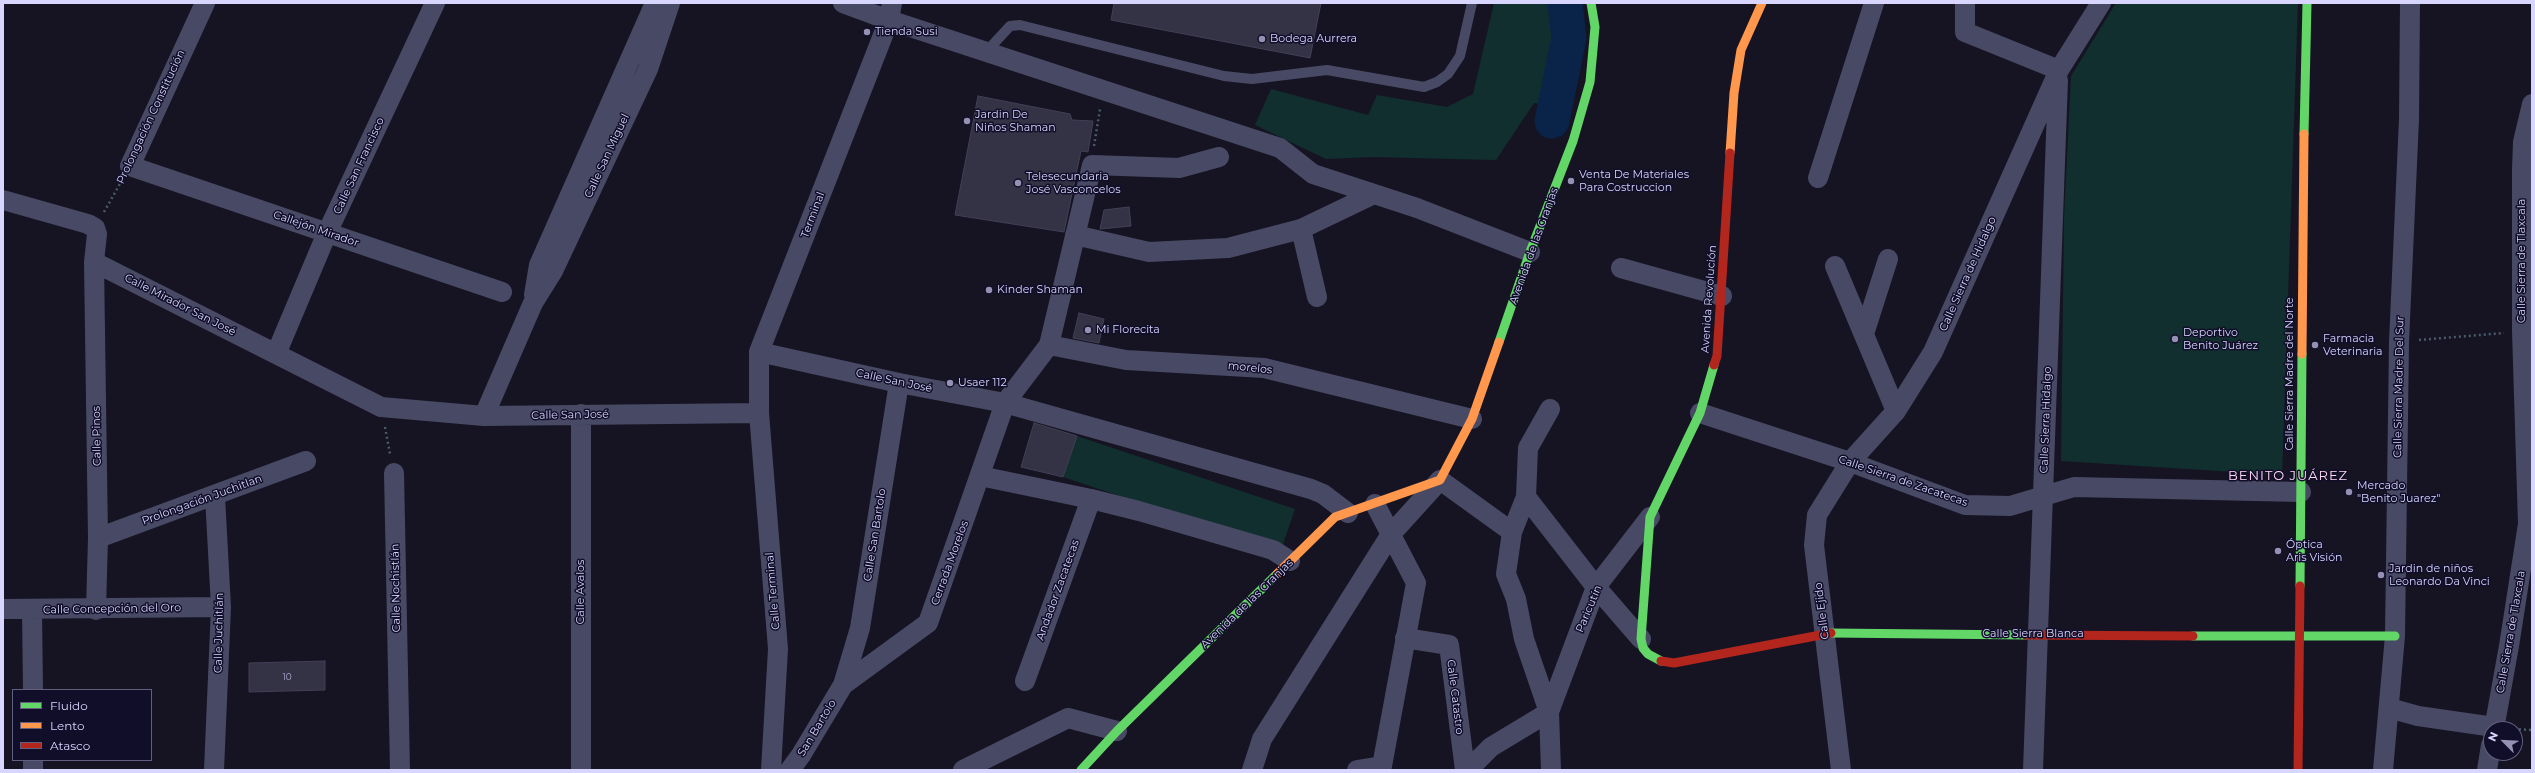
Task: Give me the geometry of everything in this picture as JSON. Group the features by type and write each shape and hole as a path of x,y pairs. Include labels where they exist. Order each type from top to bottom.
{"street":[{"name":"Prolongación Constitución","path":"130,166 204,3"},
{"name":"Calle San Francisco","path":"276,354 327,233 435,3"},
{"name":"Calle San Miguel","path":"533,303 539,265 654,3"},
{"name":"Calle San Miguel","path":"484,416 533,303 554,271 648,69 670,3"},
{"path":"843,3 890,12 987,51 1280,148 1313,174 1417,208 1530,252"},
{"name":"Avenida de las Granjas","path":"1252,770 1262,739 1391,534 1440,480 1472,419 1530,252 1573,141 1590,82 1595,27 1591,3"},
{"name":"Avenida Revolución","path":"1641,639 1650,517 1700,413 1717,356 1734,93 1741,50 1762,3"},
{"path":"1818,178 1874,3"},
{"path":"1965,3 1965,32 2059,70"},
{"name":"Calle Sierra de Hidalgo","path":"1850,462 1896,411 1933,352 2059,70 2101,3"},
{"name":"Calle Sierra Madre del Norte","path":"2298,770 2303,197 2307,3"},
{"name":"Calle Sierra Madre Del Sur","path":"2383,770 2395,636 2399,342 2409,119 2410,3"},
{"name":"Terminal","path":"759,413 759,352 890,12"},
{"name":"Calle Sierra Hidalgo","path":"2033,770 2059,70"},
{"name":"Calle Sierra de Tlaxcala","path":"2496,721 2510,646 2528,524 2522,331 2522,162 2523,142 2532,104"},
{"path":"1049,345 1072,257 1075,235 1092,165 1179,168 1219,157"},
{"name":"Callejón Mirador","path":"130,166 502,292"},
{"path":"1075,235 1149,252 1228,248 1300,229 1374,194"},
{"path":"3,200 88,224 95,228 94,262"},
{"path":"1300,229 1317,297"},
{"path":"1864,334 1888,259"},
{"name":"Calle Mirador San José","path":"94,262 381,407"},
{"name":"Calle Pinos","path":"94,262 98,538 96,610"},
{"path":"1835,266 1896,411"},
{"path":"1621,268 1722,296"},
{"name":"Cerrada Morelos","path":"843,685 928,623 1005,403 1049,345"},
{"name":"morelos","path":"1049,345 1126,360 1264,368 1472,419"},
{"name":"Calle San José","path":"759,352 899,383 1005,403 1310,489 1322,494 1348,513"},
{"name":"Calle San Bartolo","path":"843,685 860,628 899,383"},
{"name":"Calle San José","path":"381,407 484,416 759,413"},
{"path":"1550,409 1528,448 1526,497 1512,532 1506,574 1516,599 1524,639 1549,712 1551,770"},
{"name":"Calle Terminal","path":"759,413 778,649 771,770"},
{"name":"Calle Sierra de Zacatecas","path":"1700,413 1850,462 1965,505 2010,506 2074,487 2301,492"},
{"name":"Calle Avalos","path":"581,414 581,770"},
{"name":"Prolongación Juchitlan","path":"98,538 215,496 306,461"},
{"name":"Calle Ejido","path":"1841,770 1814,545 1817,515 1850,462"},
{"name":"Calle Nochistlán","path":"394,473 400,770"},
{"path":"980,476 1091,499 1274,550 1290,561"},
{"path":"1440,480 1512,532"},
{"name":"Avenida de las Granjas","path":"1081,770 1117,731 1335,517 1440,480"},
{"name":"Calle Juchitlán","path":"214,770 221,607 215,496"},
{"path":"1526,497 1596,587 1641,639"},
{"name":"Andador Zacatecas","path":"1025,681 1091,499"},
{"path":"1357,770 1383,768 1405,638 1416,584 1375,504"},
{"name":"Paricutín","path":"1549,712 1596,587 1650,517"},
{"name":"Calle Concepción del Oro","path":"3,609 96,610 221,607"},
{"path":"32,610 33,689"},
{"name":"Calle Sierra Blanca","path":"1641,639 1643,648 1648,654 1657,660 1674,663 1824,633 2299,637 2395,636"},
{"name":"Calle Catastro","path":"1405,638 1449,645 1465,770"},
{"name":"San Bartolo","path":"790,770 801,755 843,685"},
{"path":"2389,708 2483,732"},
{"path":"1468,770 1491,747 1549,712"},
{"path":"963,770 1068,718 1117,731"}],"lane":[{"path":"987,51 1010,26 1020,25 1224,76 1252,79 1327,70 1424,87 1436,82 1448,74 1460,56 1472,3"}],"path":[{"path":"1092,165 1103,89"},
{"name":"Prolongación Constitución","path":"95,228 130,166"},
{"path":"2399,342 2522,331"},
{"path":"381,407 394,473"}],"green space":[{"path":"1494,3 1559,3 1562,37 1548,105 1534,103 1496,160 1372,157 1326,159 1255,125 1271,89 1368,115 1377,95 1447,107 1473,94"},
{"name":"Deportivo Benito Juárez","path":"2116,3 2298,3 2282,475 2061,461 2064,217 2071,76"},
{"path":"1077,436 1295,509 1281,550 1063,477"}],"building":[{"name":"Bodega Aurrera","path":"1114,3 1321,3 1310,58 1111,20"},
{"name":"Telesecundaria José Vasconcelos","path":"978,96 1070,114 1072,120 1093,121 1088,152 1081,151 1064,232 955,215"},
{"path":"1129,207 1131,226 1100,229 1104,210"},
{"name":"Mi Florecita","path":"1079,313 1104,319 1099,343 1073,338"},
{"path":"1034,423 1077,436 1063,477 1021,467"},
{"path":"325,661 325,690 249,692 249,663"}],"waterway":[{"path":"1552,121 1569,38 1565,3"}],"traffic: fast":[{"path":"1499,342 1530,252 1573,141 1590,82 1595,27 1591,3"},
{"path":"2304,134 2307,3"},
{"path":"2300,586 2302,354"},
{"path":"1661,661 1648,654 1643,648 1641,639 1650,517 1700,413 1714,365"},
{"path":"1081,770 1117,731 1277,574"},
{"path":"1831,633 2026,635"},
{"path":"2193,636 2395,636"}],"traffic: slow":[{"path":"1730,153 1734,93 1741,50 1762,3"},
{"path":"2302,354 2304,134"},
{"path":"1277,574 1335,517 1440,480 1472,419 1499,342"}],"traffic: jam":[{"path":"1714,365 1717,356 1730,153"},
{"path":"2298,770 2300,586"},
{"path":"1661,661 1674,663 1831,633"},
{"path":"2026,635 2193,636"}],"place":[{"name":"Tienda Susi","path":"867,32"},
{"name":"Bodega Aurrera","path":"1262,39"},
{"name":"Jardin De Niños Shaman","path":"967,121"},
{"name":"Venta De Materiales Para Costruccion","path":"1571,181"},
{"name":"Telesecundaria José Vasconcelos","path":"1018,183"},
{"name":"Kinder Shaman","path":"989,290"},
{"name":"Mi Florecita","path":"1088,330"},
{"name":"Deportivo Benito Juárez","path":"2175,339"},
{"name":"Farmacia Veterinaria","path":"2315,345"},
{"name":"Usaer 112","path":"950,383"},
{"name":"Mercado \"Benito Juarez\"","path":"2349,492"},
{"name":"Óptica Aris Visión","path":"2278,551"},
{"name":"Jardin de niños Leonardo Da Vinci","path":"2381,575"}],"district":[{"name":"BENITO JUÁREZ","path":"2288,476"}]}
